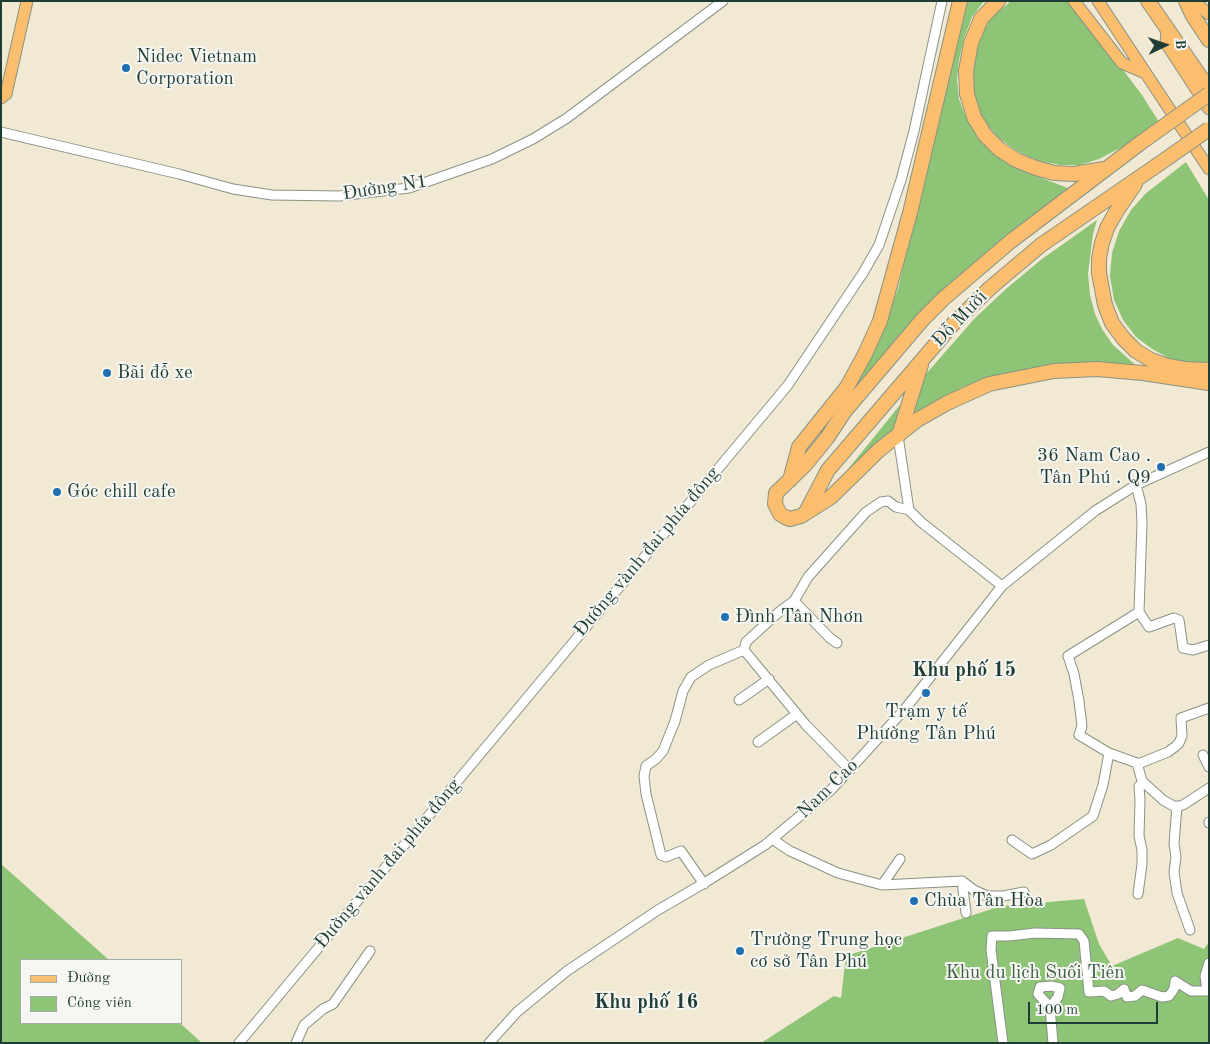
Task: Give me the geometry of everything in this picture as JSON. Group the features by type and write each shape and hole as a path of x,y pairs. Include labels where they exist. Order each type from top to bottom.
{"highway":[{"path":"790,480 799,447 847,387 880,321 910,213 960,1"},
{"path":"998,1 981,19 971,43 966,70 966,94 974,117 985,135 999,149 1016,160 1054,173 1074,174 1108,168 1128,162"},
{"path":"1139,1 1156,14"},
{"path":"1148,1 1209,89"},
{"path":"1186,1 1193,16 1209,40"},
{"path":"1142,147 1209,94"},
{"path":"1142,147 1209,107"},
{"path":"1158,170 1209,129"},
{"path":"1158,170 1209,140"},
{"name":"Đỗ Mười","path":"826,438 952,300 990,267 1128,162 1142,147"},
{"name":"Đỗ Mười","path":"1142,147 1108,168 1011,241 943,299 905,339 844,412 805,465 776,493 777,509 780,514 796,518 818,505 833,478 942,348 1008,283 1049,249 1126,197 1158,170"},
{"name":"Đỗ Mười","path":"805,512 828,470 926,354 965,312 1016,265 1066,228 1139,178 1158,170"},
{"path":"1139,178 1108,228 1099,258 1100,288 1105,305 1112,323 1123,338 1151,360 1185,369 1209,370"},
{"path":"898,436 926,354"},
{"path":"818,505 831,497 879,450 916,420 989,384 1054,371 1096,369 1143,373 1209,383"},
{"path":"898,436 990,390 1071,375 1128,375 1209,390"}],"main road":[{"path":"1,87 20,1"},
{"path":"1,98 6,94 26,1"},
{"path":"1074,1 1122,63 1143,72"},
{"path":"1098,1 1143,72 1209,169"},
{"path":"1193,1 1209,14"},
{"path":"1168,31 1166,43 1209,107"}],"street":[{"name":"Đường N1","path":"1,132 179,174 233,189 272,195 340,196 409,188 492,160 533,140 566,118 723,1"},
{"name":"Đường vành đai phía đông","path":"239,1043 788,385 863,273 878,245 901,180 914,131 942,1"},
{"path":"898,436 909,510"},
{"name":"Nam Cao","path":"489,1043 517,1012 567,971 658,910 704,884 772,839 830,790 905,709 1002,586 1095,511 1136,485 1209,452"},
{"path":"1136,485 1141,504 1142,524 1138,612 1149,627 1174,618 1179,620 1183,648 1193,650 1209,645"},
{"path":"744,650 746,642 794,601 808,577 866,512 881,502 888,501 896,507 909,510 921,522 1002,586"},
{"path":"794,601 830,638 837,642"},
{"path":"1138,612 1068,656 1074,674 1079,701 1082,726 1079,735 1109,753 1138,764 1168,752 1179,743 1182,736 1182,717 1209,708"},
{"path":"744,650 797,714 850,770"},
{"path":"704,884 681,851 666,857 661,855 646,794 644,776 646,766 663,751 678,714 683,690 691,677 709,664 744,650"},
{"path":"739,700 769,679"},
{"path":"758,742 797,714"},
{"path":"1012,840 1032,854 1051,845 1093,816 1103,785 1109,753"},
{"path":"1203,755 1209,767"},
{"path":"1138,764 1140,784 1139,836 1142,850 1138,894"},
{"path":"1140,784 1174,807 1183,805 1209,788"},
{"path":"1177,806 1174,872 1177,893 1190,930"},
{"path":"772,839 790,851 838,872 882,885 962,881 974,890 987,896 1003,896 1024,892"},
{"path":"882,885 900,859"},
{"path":"962,881 966,913"},
{"path":"1003,1043 991,950 992,936 1035,933 1079,934 1084,941 1089,992 1104,991 1111,996 1118,994 1124,988 1127,997 1135,996 1142,990 1162,997 1169,996 1174,989 1175,981 1191,991 1207,991 1205,976 1209,963"},
{"path":"296,1043 304,1025 323,1009 333,1004 370,951"},
{"path":"1050,1007 1053,1043"}],"green space":[{"path":"966,1 984,1 972,17 964,38 959,60 957,80 959,99 965,115 975,132 988,147 1004,160 1023,171 1069,190 955,280 919,314 847,399 880,336 898,289"},
{"path":"1011,1 1071,1 1142,95 1159,122 1128,144 1099,159 1080,165 1060,165 1039,161 1017,151 1000,139 987,125 976,106 972,87 973,66 977,46 984,29 994,15"},
{"path":"1186,162 1209,200 1209,364 1188,363 1169,358 1152,349 1136,337 1123,320 1114,300 1110,276 1112,253 1119,231 1131,210 1145,194"},
{"path":"1097,220 1093,234 1088,274 1090,295 1095,314 1113,345 1140,369 1036,371 907,421 925,375 975,318 1042,259"},
{"path":"908,395 895,430 832,489"},
{"path":"1,864 108,959 20,959 20,1024 181,1024 202,1043 1,1043"},
{"name":"Khu du lịch Suối Tiên","path":"1084,899 1099,944 1112,966 1178,938 1204,949 1209,942 1209,1043 761,1043 834,996 841,998 846,956 1001,906"}],"place":[{"name":"Nidec Vietnam Corporation","path":"126,68"},
{"name":"Bãi đỗ xe","path":"107,373"},
{"name":"36 Nam Cao . Tân Phú . Q9","path":"1161,467"},
{"name":"Góc chill cafe","path":"57,492"},
{"name":"Đình Tân Nhơn","path":"725,617"},
{"name":"Trạm y tế Phường Tân Phú","path":"926,693"},
{"name":"Chùa Tân Hòa","path":"914,901"},
{"name":"Trường Trung học cơ sở Tân Phú","path":"740,951"}],"district":[{"name":"Khu phố 15","path":"964,671"},
{"name":"Khu phố 16","path":"646,1003"}]}
